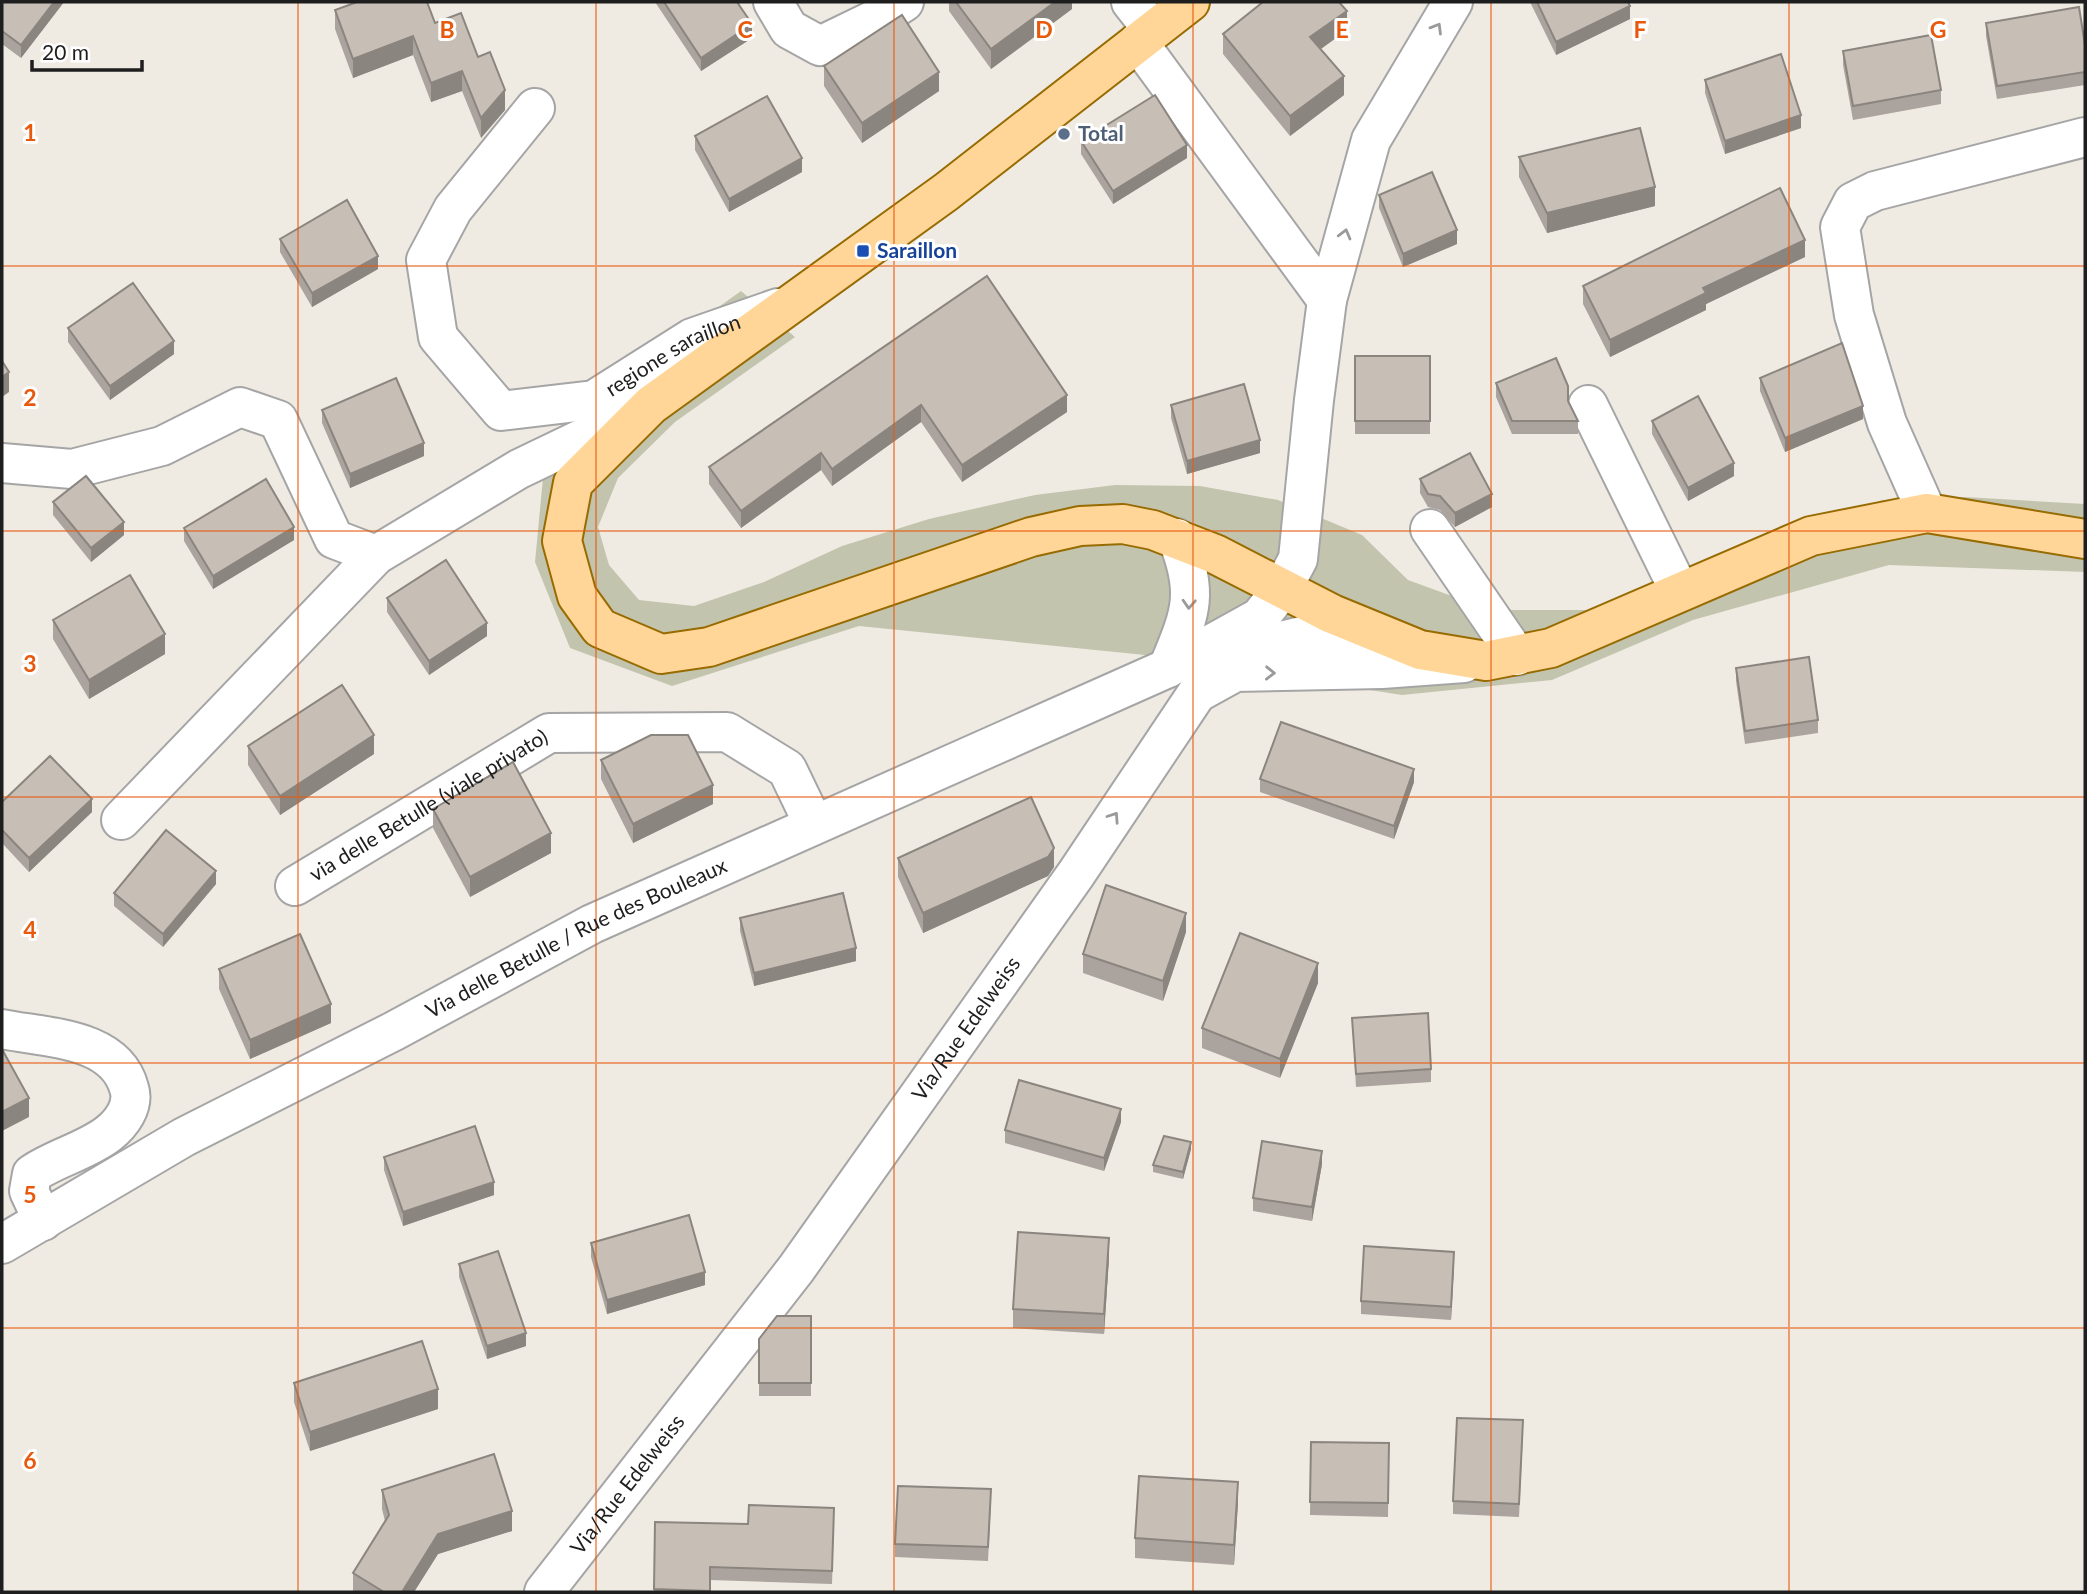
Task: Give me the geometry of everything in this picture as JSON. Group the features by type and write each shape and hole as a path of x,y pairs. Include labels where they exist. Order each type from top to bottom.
{"main road":[{"path":"1189,2 1141,25 946,192 651,405 573,483 562,541 577,596 600,628 661,654 709,647 1031,537 1080,526 1123,524 1177,538 1374,632 1420,650 1502,659 1551,648 1811,536 1927,513 2085,539"}],"street":[{"path":"773,2 789,29 820,46 882,16 904,2"},
{"path":"1168,668 1260,617 1282,589 1298,559 1327,300 1371,140 1453,2"},
{"path":"1141,25 1327,300"},
{"name":"regione saraillon","path":"535,108 453,209 426,260 438,337 501,411 594,400 692,338 790,304"},
{"path":"1927,513 1887,424 1854,315 1840,227 1853,202 1875,191 2085,137"},
{"path":"121,820 376,555 519,469 651,405"},
{"path":"1588,405 1680,592"},
{"path":"2,464 72,469 162,446 240,407 278,420 334,539 376,555"},
{"path":"1430,529 1502,659"},
{"path":"1168,668 1188,619 1190,572 1177,538"},
{"path":"1168,668 1302,636 1374,632"},
{"name":"Via/Rue Edelweiss","path":"544,1592 796,1269 1076,874 1197,693 1235,672 1382,669 1502,659"},
{"name":"Via delle Betulle / Rue des Bouleaux","path":"2,1244 184,1137 394,1031 592,924 731,865 813,823 1022,735 1168,668"},
{"name":"via delle Betulle (viale privato)","path":"295,886 549,733 727,732 787,769 813,823"},
{"path":"2,1029 106,1053 124,1071 131,1093 126,1115 107,1135 32,1174 29,1191 43,1221"}],"shaded area":[{"path":"741,291 795,337 675,422 618,478 598,527 609,565 639,600 694,606 764,582 842,546 929,519 1035,495 1115,485 1200,486 1278,500 1362,535 1408,580 1490,610 1589,610 1721,554 1883,500 1965,497 2085,504 2085,572 1889,565 1693,620 1552,680 1402,695 1145,655 859,626 672,686 570,648 535,562 543,478 675,338"}],"building":[{"path":"2,2 54,2 21,45 2,31"},
{"path":"357,2 427,2 435,23 461,13 478,57 490,52 505,90 481,118 462,71 431,83 413,36 353,59 335,10"},
{"path":"664,2 737,2 752,24 701,58"},
{"path":"956,2 1055,2 991,49"},
{"path":"1263,2 1339,2 1347,11 1310,37 1344,76 1290,116 1223,34"},
{"path":"1537,2 1628,2 1630,6 1556,42"},
{"path":"2079,7 2085,45 2085,72 1997,86 1986,23"},
{"path":"902,15 939,72 862,123 824,66"},
{"path":"1931,35 1941,90 1853,106 1843,51"},
{"path":"1781,54 1801,115 1725,141 1705,80"},
{"path":"1155,95 1187,145 1113,191 1081,141"},
{"path":"767,96 802,158 729,199 695,136"},
{"path":"1640,128 1655,187 1547,213 1519,157"},
{"path":"1432,172 1457,230 1403,254 1379,195"},
{"path":"1780,188 1805,240 1703,288 1706,293 1610,340 1583,286"},
{"path":"347,200 378,256 312,293 280,239"},
{"path":"987,276 1067,395 962,465 921,405 832,469 821,453 741,511 709,467"},
{"path":"133,283 174,341 110,386 68,328"},
{"path":"1842,343 1863,406 1785,438 1760,378"},
{"path":"1355,356 1430,356 1430,421 1355,421"},
{"path":"1556,358 1568,386 1568,401 1578,421 1512,421 1496,383"},
{"path":"2,361 9,372 2,377"},
{"path":"396,378 424,443 350,474 322,410"},
{"path":"1244,384 1260,440 1187,461 1171,405"},
{"path":"1698,396 1734,463 1688,488 1652,421"},
{"path":"1470,453 1492,494 1455,513 1440,496 1428,494 1420,479"},
{"path":"86,476 124,522 91,548 53,502"},
{"path":"266,479 294,527 213,576 184,528"},
{"path":"446,560 487,623 429,661 387,598"},
{"path":"130,575 165,634 89,680 53,620"},
{"path":"1809,657 1818,720 1745,731 1736,668"},
{"path":"342,685 374,735 280,796 248,746"},
{"path":"1281,722 1414,769 1394,826 1260,779"},
{"path":"651,735 688,735 713,785 633,824 601,760"},
{"path":"50,756 92,799 29,858 2,830 2,802"},
{"path":"513,762 551,833 470,877 433,809"},
{"path":"1031,797 1054,848 1048,857 923,913 898,858"},
{"path":"166,830 216,871 163,934 114,893"},
{"path":"1106,885 1186,913 1163,981 1083,954"},
{"path":"843,893 856,948 754,973 740,918"},
{"path":"1240,933 1318,963 1280,1059 1202,1028"},
{"path":"300,934 331,1004 250,1040 219,969"},
{"path":"1428,1013 1431,1069 1356,1074 1352,1018"},
{"path":"2,1051 29,1098 2,1112"},
{"path":"1019,1080 1121,1109 1104,1158 1005,1130"},
{"path":"475,1126 494,1182 403,1212 384,1157"},
{"path":"1164,1136 1191,1142 1183,1172 1153,1165"},
{"path":"1262,1141 1322,1151 1312,1207 1253,1198"},
{"path":"689,1215 705,1272 607,1300 591,1243"},
{"path":"1018,1232 1109,1238 1104,1314 1013,1309"},
{"path":"1364,1246 1454,1252 1451,1307 1361,1301"},
{"path":"498,1251 526,1333 487,1346 459,1264"},
{"path":"777,1316 811,1316 811,1383 759,1383 759,1339"},
{"path":"422,1341 438,1389 310,1432 294,1383"},
{"path":"1457,1418 1523,1420 1519,1504 1453,1501"},
{"path":"1311,1442 1389,1443 1388,1503 1310,1502"},
{"path":"494,1454 512,1511 438,1534 402,1592 384,1592 353,1573 389,1515 382,1490"},
{"path":"1139,1476 1238,1482 1234,1545 1135,1538"},
{"path":"898,1486 991,1489 988,1547 895,1544"},
{"path":"749,1505 834,1508 832,1571 710,1567 710,1591 654,1589 655,1522 748,1524"}],"place":[{"name":"Total","path":"1064,134"},
{"name":"Saraillon","path":"863,251"}]}
